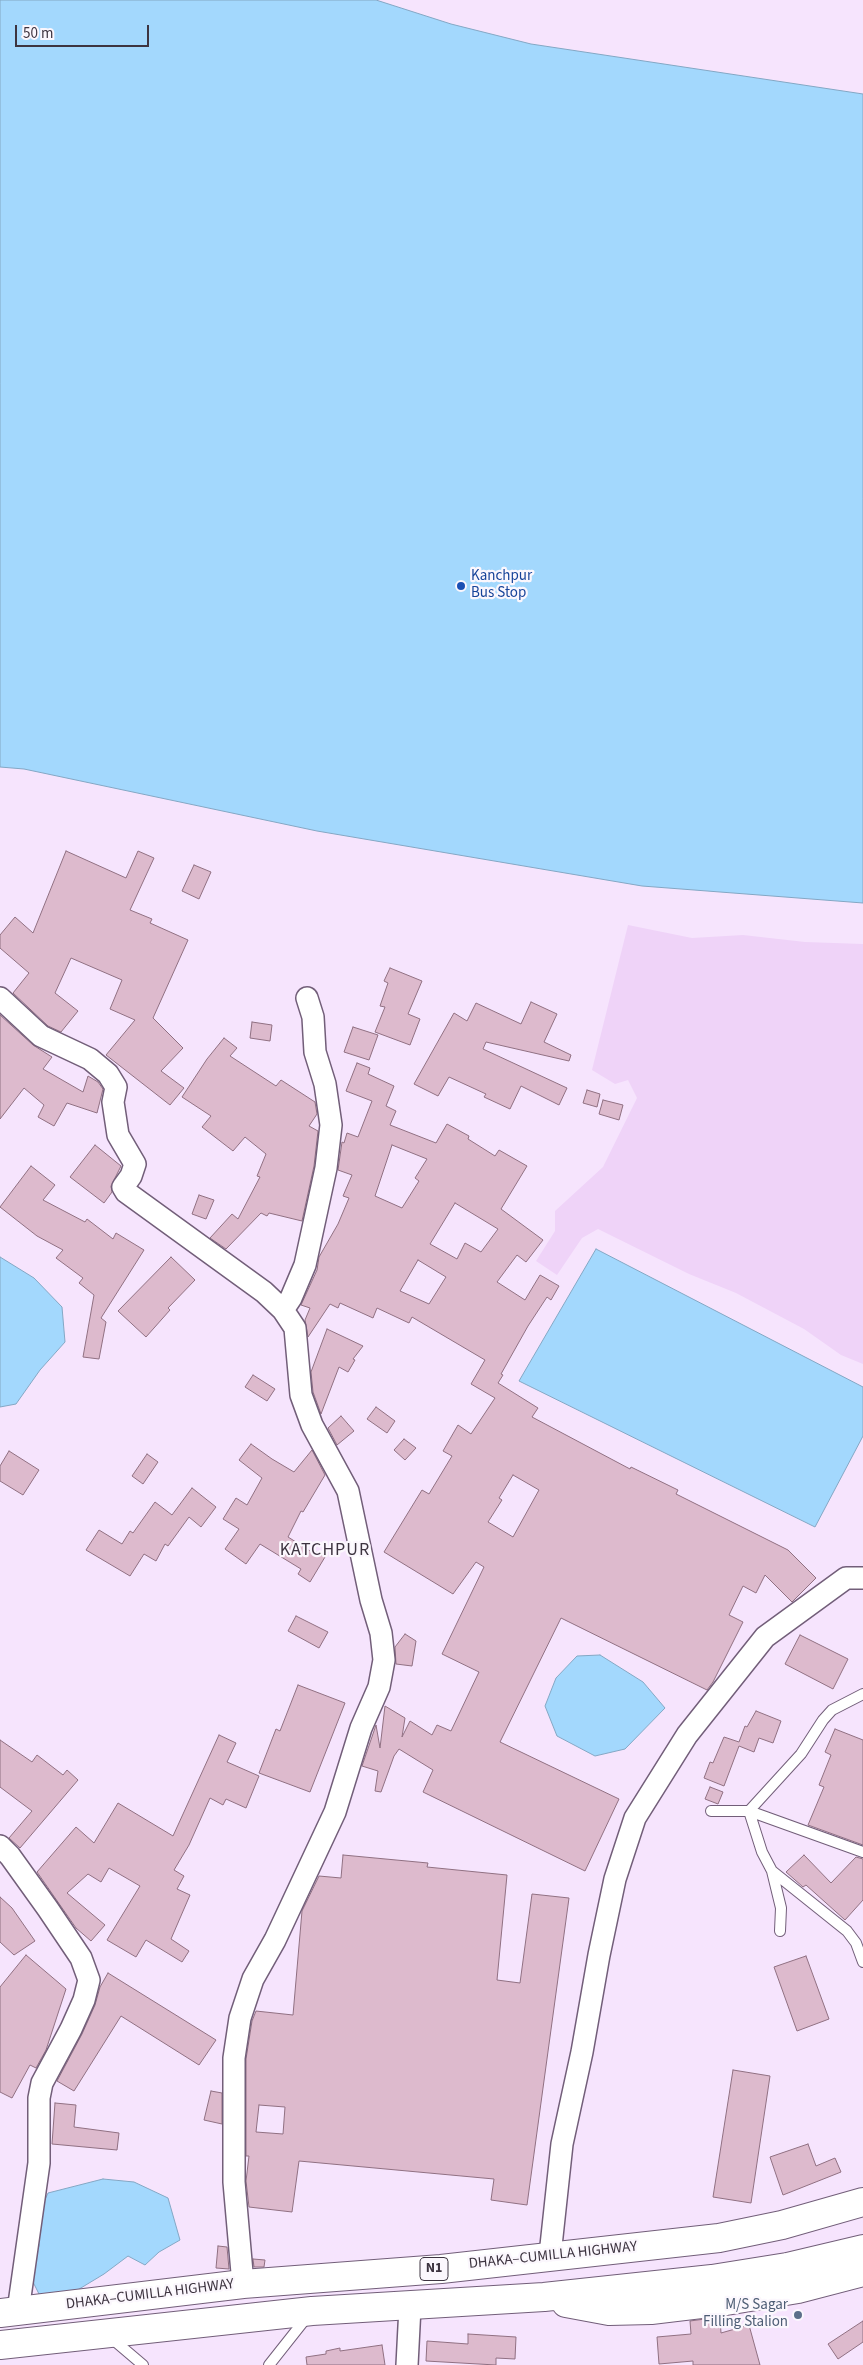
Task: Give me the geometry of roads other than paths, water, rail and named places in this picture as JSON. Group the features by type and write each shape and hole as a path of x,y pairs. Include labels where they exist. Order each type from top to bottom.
{"highway":[{"name":"DHAKA–CUMILLA HIGHWAY","path":"9,2312 243,2284 441,2269 550,2255 719,2238 782,2225 863,2202"},
{"path":"0,2345 312,2311 410,2307 544,2297 712,2279 787,2267 863,2249"},
{"path":"544,2297 609,2311 652,2310 726,2302 780,2292 863,2272"}],"street":[{"path":"0,998 41,1036 90,1059 108,1074 116,1087 113,1102 118,1135 135,1164 131,1176 123,1187 126,1192 166,1223 225,1262 264,1292 283,1310 295,1328 301,1395 312,1425 348,1491 371,1600 381,1633 384,1660 379,1687 361,1728 335,1812 276,1940 253,1979 240,2018 234,2058 234,2182 243,2284"},
{"path":"283,1310 292,1298 307,1256 326,1168 331,1125 325,1084 315,1052 313,1017 307,998"},
{"path":"550,2255 562,2144 582,2052 614,1879 635,1818 688,1735 765,1637 846,1578 863,1578"},
{"path":"0,1846 10,1856 48,1909 80,1958 90,1980 84,2000 71,2029 42,2082 39,2098 39,2163 9,2312"},
{"path":"407,2365 410,2307"}],"lane":[{"path":"749,1811 801,1754 823,1720 832,1710 863,1694"},
{"path":"749,1811 762,1852 772,1871 781,1908 780,1931"},
{"path":"711,1812 749,1811 863,1852"},
{"path":"772,1871 847,1931 856,1943 863,1962"},
{"path":"269,2365 312,2311"},
{"path":"106,2333 143,2365"}],"water":[{"path":"0,0 376,0 451,24 531,44 863,94 863,903 642,886 317,831 24,769 0,767"},
{"path":"596,1249 863,1387 863,1436 815,1527 519,1381"},
{"path":"0,1257 34,1278 62,1307 65,1342 40,1370 16,1404 0,1407"},
{"path":"600,1655 643,1682 665,1708 625,1749 595,1756 557,1736 545,1706 556,1678 577,1656"},
{"path":"103,2179 134,2182 168,2198 180,2240 159,2252 145,2265 128,2256 104,2274 61,2300 39,2294 27,2270 39,2246 35,2222 48,2193"}],"place":[{"name":"Kanchpur Bus Stop","path":"461,586"},
{"name":"M/S Sagar Filling Stalion","path":"798,2315"}],"district":[{"name":"KATCHPUR","path":"325,1551"}]}
